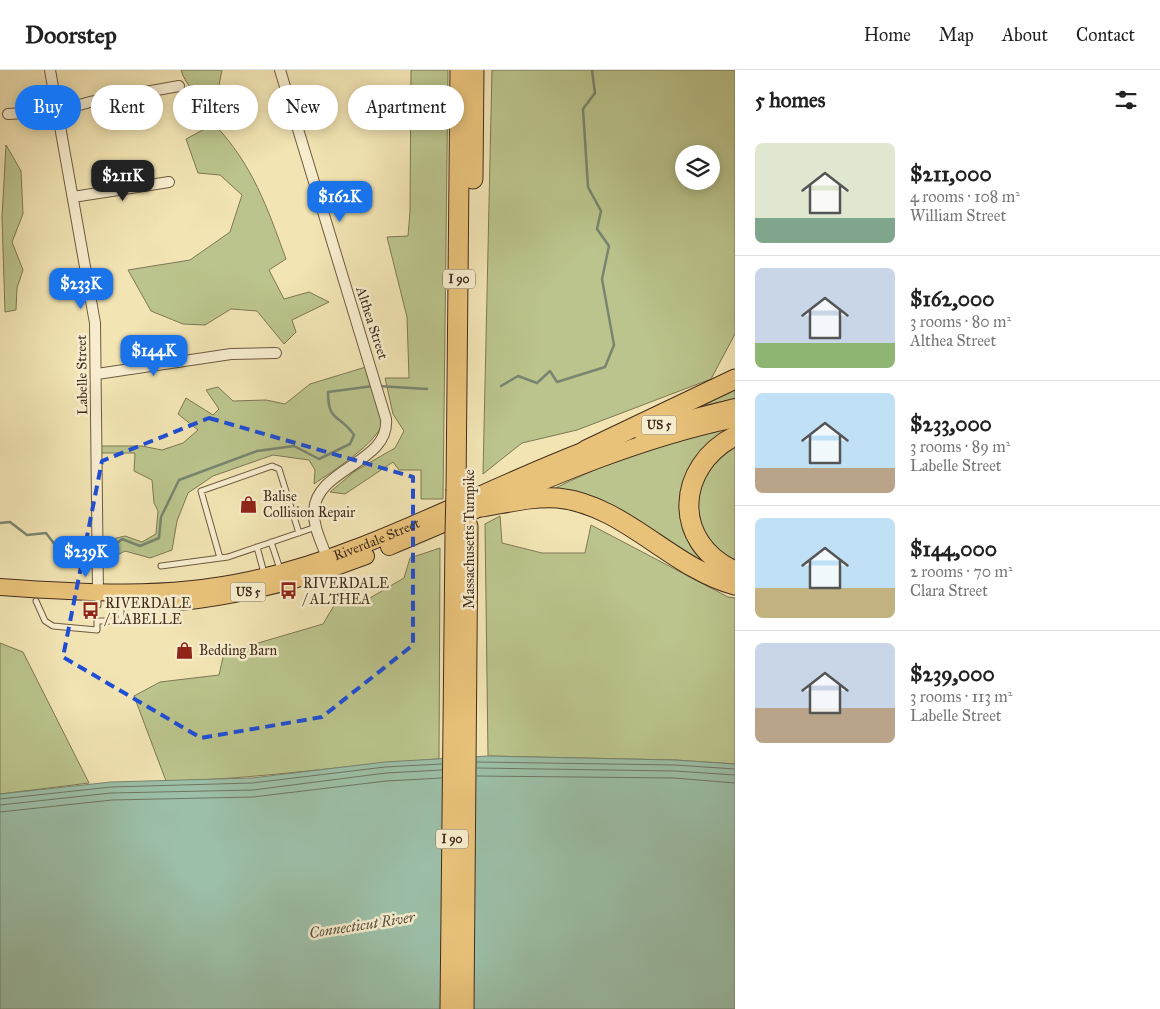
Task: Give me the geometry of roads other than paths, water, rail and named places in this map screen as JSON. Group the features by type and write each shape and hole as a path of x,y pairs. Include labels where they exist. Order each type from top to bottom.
{"highway":[{"name":"Massachusetts Turnpike","path":"460,70 461,669 464,1009"},
{"name":"Massachusetts Turnpike","path":"462,487 474,70"},
{"path":"586,450 735,379"},
{"path":"735,436 714,450 700,465 691,486 689,506 692,524 700,542 714,558 735,571"},
{"path":"482,507 543,498 578,503 612,518 692,566 735,585"},
{"name":"Massachusetts Turnpike","path":"450,1009 461,669"}],"main road":[{"name":"Riverdale Street","path":"0,598 36,601 98,599 188,590 329,564 380,538 586,450 661,425 735,407"},
{"name":"Riverdale Street","path":"0,587 98,599 121,613 276,586 632,447 679,432 735,419"}],"street":[{"name":"Labelle Street","path":"50,70 53,85"},
{"name":"Althea Street","path":"280,70 386,418 385,435 371,451 320,492 314,508 316,527 329,564"},
{"path":"81,105 173,87"},
{"path":"8,114 15,114"},
{"name":"Labelle Street","path":"61,130 95,323 98,599"},
{"path":"73,197 169,182"},
{"path":"97,374 231,354 276,353"}],"lane":[{"path":"220,558 201,491 272,466 278,468 299,533"},
{"path":"161,566 220,558 316,527"},
{"path":"271,542 273,574"},
{"path":"257,547 273,574"},
{"path":"36,601 45,621 53,626 97,630 97,621 121,613 141,621"}],"water":[{"name":"Connecticut River","path":"488,756 675,760 735,764 735,1009 0,1009 0,794 111,782 252,778 385,762"}],"waterway":[{"path":"501,386 518,376 537,383 550,371 557,382 605,367 614,345 602,279 609,246 597,229 601,211 588,187 583,109 595,93 592,70"},
{"path":"101,557 122,539 140,546 159,538 161,517 179,480 257,451 294,446 319,459 350,444 354,435 333,414 330,409 328,392 373,386"},
{"path":"378,386 427,389"},
{"path":"0,523 10,522 27,535 46,533 65,558 95,557"}],"place":[{"name":"Balise Collision Repair","path":"249,504"},
{"name":"RIVERDALE / ALTHEA","path":"289,591"},
{"name":"RIVERDALE / LABELLE","path":"91,611"},
{"name":"Bedding Barn","path":"185,650"}]}
